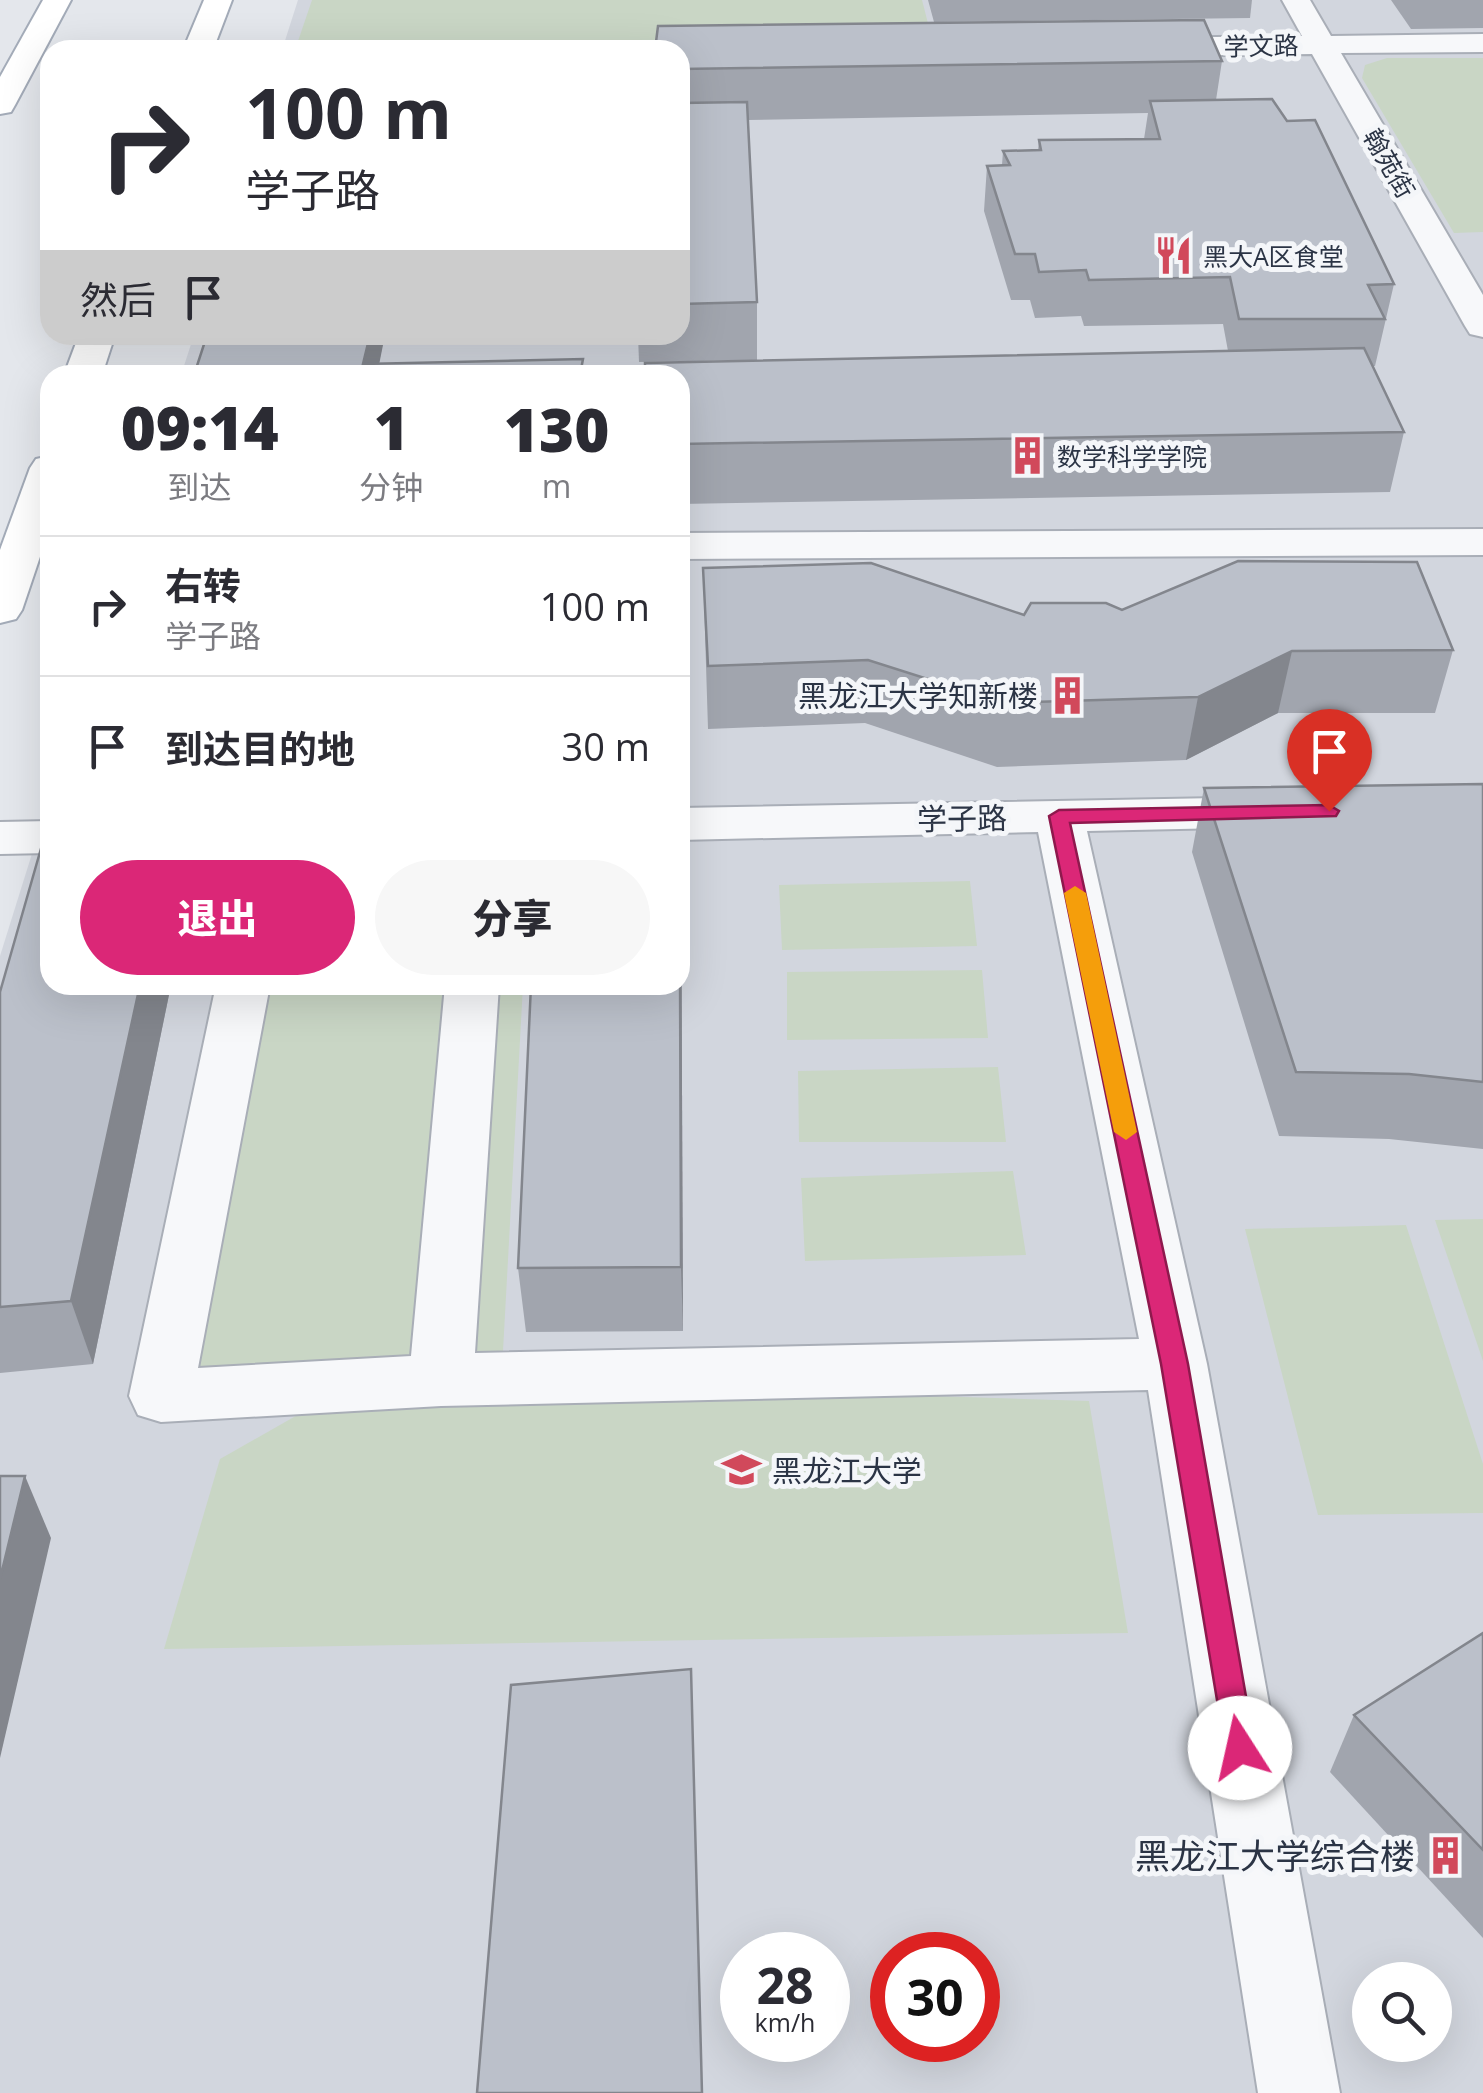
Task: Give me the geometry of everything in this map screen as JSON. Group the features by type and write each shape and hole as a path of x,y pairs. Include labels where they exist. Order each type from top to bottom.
{"main road":[{"path":"0,105 57,0"},
{"path":"202,40 218,0"},
{"path":"0,610 40,496"}],"street":[{"name":"翰苑街","path":"1296,0 1483,326"},
{"name":"学文路","path":"1108,48 1483,43"},
{"path":"690,546 1483,542"},
{"name":"学子路","path":"690,824 1329,811"},
{"path":"1059,816 1174,1364 1299,2093"},
{"path":"0,838 40,837"},
{"path":"241,995 161,1396 441,1380 1174,1364"},
{"path":"441,1380 471,995"}],"shaded area":[{"name":"黑龙江大学","path":"298,0 1483,0 1483,2093 0,2093 0,956 40,828 40,995 690,995 690,365 184,365 191,345 690,345 690,40 285,40"}],"green space":[{"path":"312,0 922,0 931,35 690,41 298,40"},
{"path":"1387,58 1483,58 1483,232 1454,233 1362,78 1365,65"},
{"path":"970,881 977,946 782,950 779,885"},
{"path":"982,970 988,1038 787,1040 787,972"},
{"path":"259,995 522,995 503,1351 190,1368"},
{"path":"998,1067 1006,1142 799,1142 798,1071"},
{"path":"1013,1171 1026,1255 805,1261 801,1178"},
{"path":"1483,1219 1483,1361 1435,1220"},
{"path":"1406,1225 1483,1464 1483,1513 1318,1515 1245,1229"},
{"path":"441,1380 1089,1401 1128,1633 164,1649 220,1459 322,1401"}],"building":[{"path":"1204,20 1222,61 690,69 690,40 656,40 658,26"},
{"name":"黑大A区食堂","path":"1272,99 1287,121 1315,120 1394,284 1368,285 1385,319 1239,319 1230,277 1089,280 1086,270 1039,272 1035,254 1015,254 987,166 1010,165 1003,151 1041,150 1039,140 1160,139 1150,101"},
{"path":"747,102 757,302 690,304 690,103"},
{"path":"204,345 368,345 363,364 583,359 582,365 197,365"},
{"path":"1364,348 1404,432 690,444 690,365 645,363"},
{"path":"1238,561 1417,562 1453,650 1292,651 1198,697 1003,703 868,660 708,666 703,568 871,563 1024,615 1031,603 1106,603 1122,610"},
{"path":"1483,784 1483,1082 1409,1074 1296,1072 1204,788"},
{"path":"40,852 40,995 138,995 71,1301 0,1307 0,992"},
{"path":"531,995 680,995 681,1267 518,1268"},
{"path":"0,1476 25,1476 0,1579"},
{"path":"1483,1633 1483,1850 1354,1715"},
{"path":"691,1669 702,2093 477,2093 511,1685"}],"slow traffic":[{"path":"1075,893 1126,1132"}],"place":[{"name":"黑大A区食堂","path":"1173,256"},
{"name":"数学科学学院","path":"1027,456"},
{"name":"黑龙江大学知新楼","path":"1068,695"},
{"name":"黑龙江大学","path":"742,1470"},
{"name":"黑龙江大学综合楼","path":"1445,1855"}],"route":[{"path":"1240,1748 1174,1364 1059,816 1329,811"}]}
